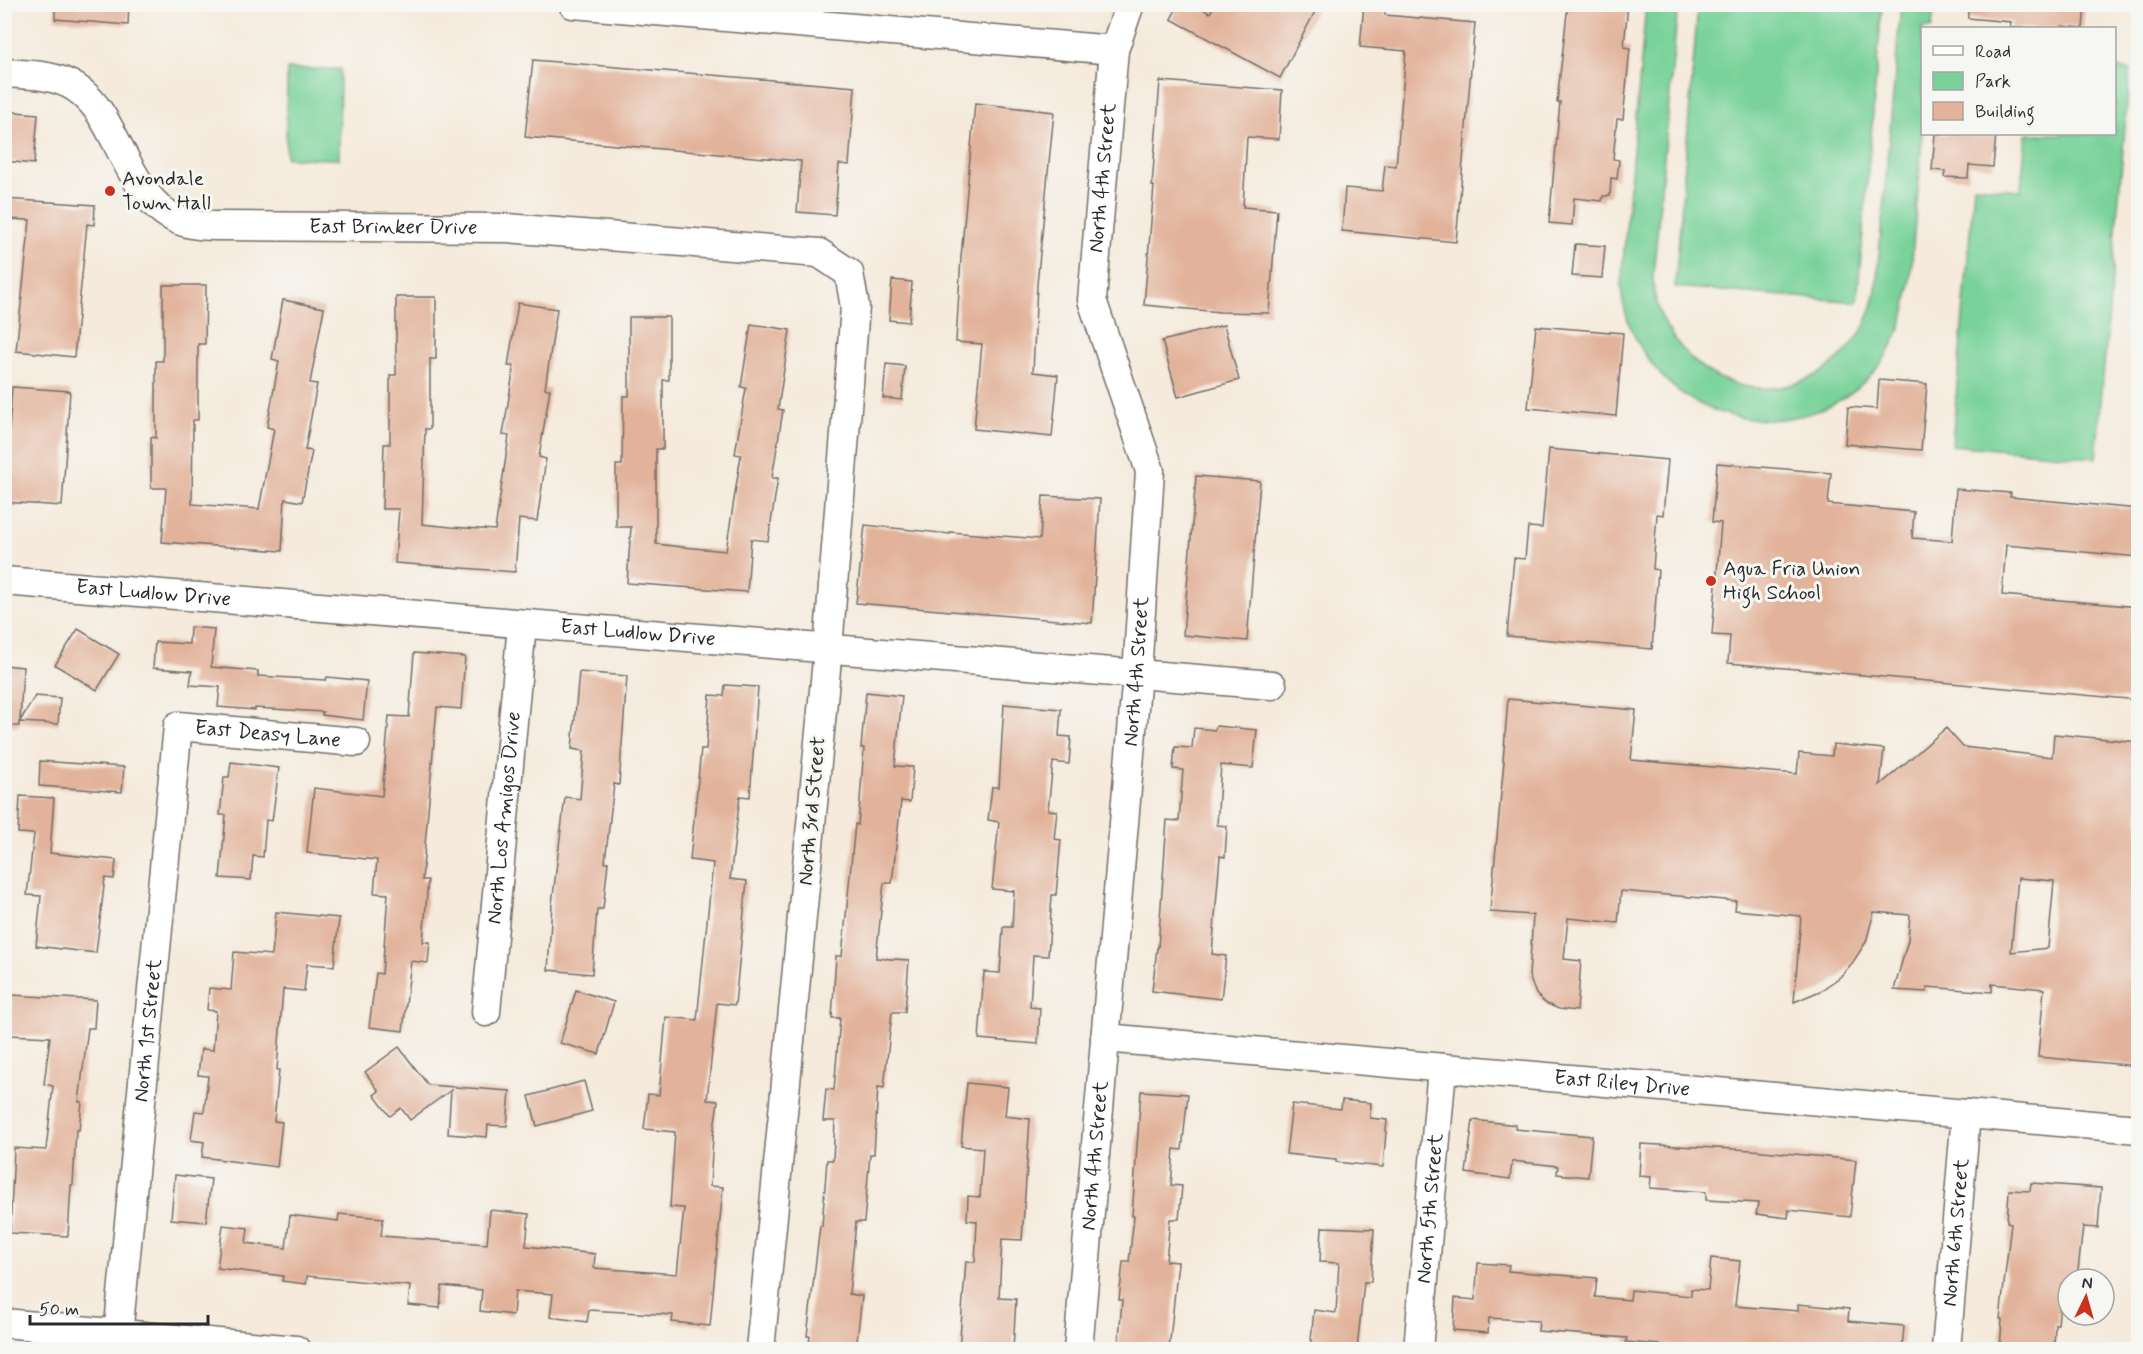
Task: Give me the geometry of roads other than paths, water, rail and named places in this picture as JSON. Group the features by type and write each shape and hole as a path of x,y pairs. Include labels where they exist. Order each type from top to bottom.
{"street":[{"path":"573,4 1113,50"},
{"name":"North 4th Street","path":"1078,1350 1137,674 1150,471 1092,300 1113,50 1130,4"},
{"name":"East Brinker Drive","path":"4,73 55,78 75,87 92,100 150,201 173,216 191,224 507,228 819,254 849,273"},
{"name":"North 3rd Street","path":"760,1350 828,649 855,307 849,273"},
{"name":"East Ludlow Drive","path":"4,581 1272,685"},
{"name":"North Los Amigos Drive","path":"486,1012 522,625"},
{"name":"East Deasy Lane","path":"178,726 356,742"},
{"name":"North 1st Street","path":"118,1335 178,726"},
{"name":"East Riley Drive","path":"1105,1038 2139,1129"},
{"name":"North 5th Street","path":"1418,1350 1443,1068"},
{"name":"North 6th Street","path":"1946,1350 1966,1114"},
{"path":"4,1323 296,1350"}],"place":[{"name":"Avondale Town Hall","path":"110,191"},
{"name":"Agua Fria Union High School","path":"1711,581"}]}
